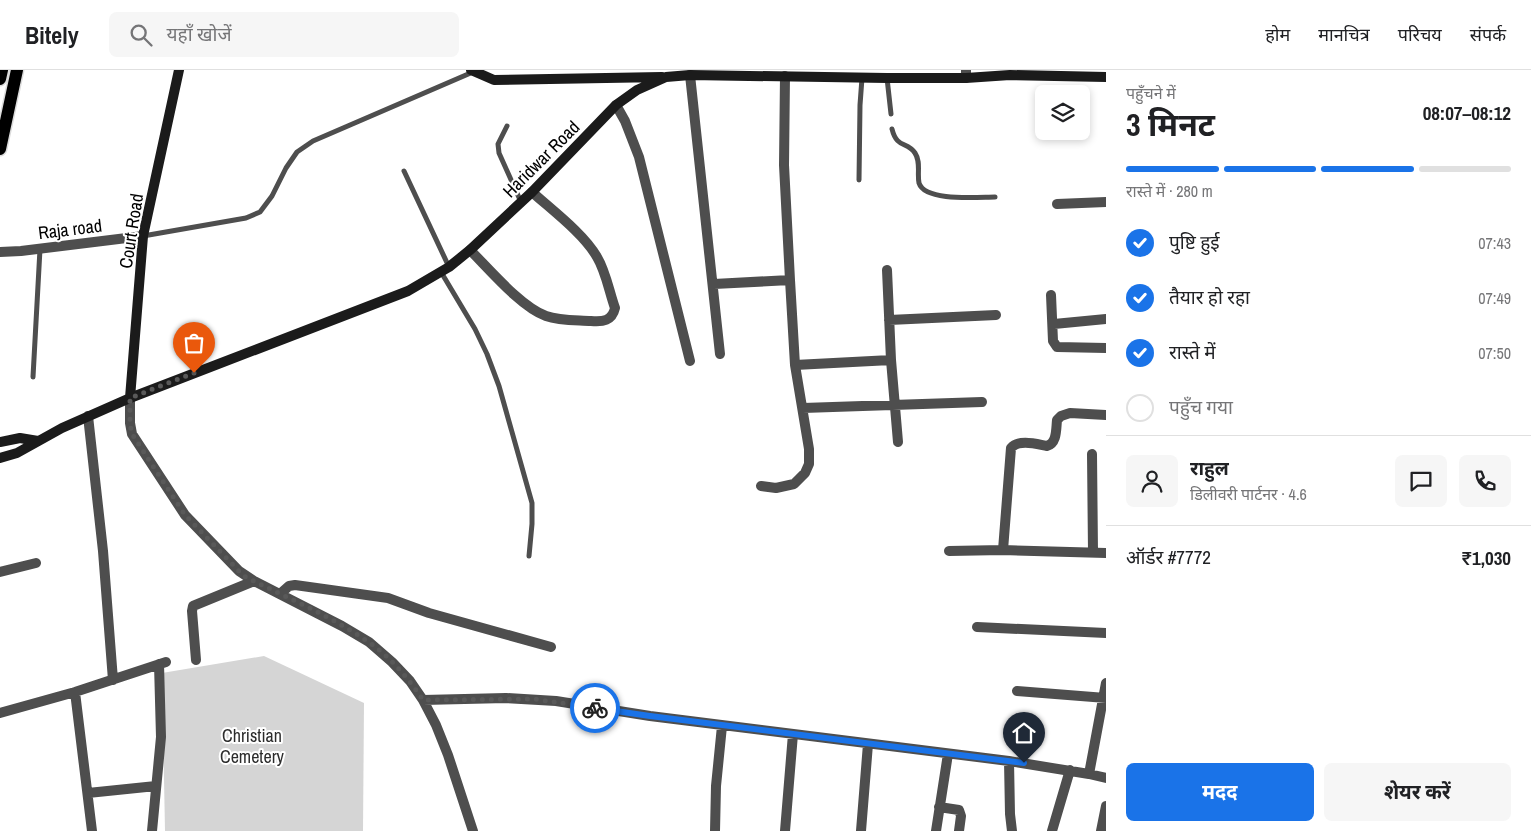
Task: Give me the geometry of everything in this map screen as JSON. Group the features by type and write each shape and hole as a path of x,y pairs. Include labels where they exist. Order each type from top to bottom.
{"main road":[{"path":"0,79 2,70"},
{"path":"0,149 17,70"},
{"name":"Court Road","path":"130,398 143,236 179,70"},
{"path":"472,71 494,80 666,77"},
{"name":"Haridwar Road","path":"0,458 18,453 62,428 130,398 408,291 445,269 470,250 522,202 616,105 637,90 666,77 690,75 785,76 846,74 887,78 966,74 1106,77"},
{"path":"0,442 20,438 38,441"}],"street":[{"path":"690,75 714,284 720,354"},
{"path":"761,486 776,488 794,484 805,473 809,464 809,449 795,365 784,165 785,76"},
{"path":"616,105 625,121 639,157 690,361"},
{"path":"470,250 518,297 534,310 546,316 602,322 609,319 613,315 615,308 597,256 587,243 532,192"},
{"path":"1056,204 1106,202"},
{"name":"Raja road","path":"0,252 143,236"},
{"path":"887,270 891,360 898,442"},
{"path":"714,284 790,280"},
{"path":"1051,295 1054,324 1053,341 1057,347 1106,348"},
{"path":"889,320 996,315"},
{"path":"1054,324 1106,319"},
{"path":"795,365 891,360"},
{"path":"130,398 132,434 185,515 239,571 369,642 410,680 436,725 473,831"},
{"path":"803,408 982,402"},
{"path":"1003,550 1011,448 1016,443 1050,445 1054,440 1057,420 1065,414 1106,415"},
{"path":"88,416 103,551 113,680"},
{"path":"1092,454 1093,552"},
{"path":"949,551 1003,550 1106,553"},
{"path":"0,572 36,563"},
{"path":"196,660 192,611 194,606 254,580"},
{"path":"280,594 289,586 295,585 388,598 436,615 551,647"},
{"path":"977,626 1106,633"},
{"path":"0,713 75,692 163,663 161,737 152,831"},
{"path":"1089,774 1105,697 1106,683"},
{"path":"1017,691 1105,697"},
{"path":"75,692 92,831"},
{"path":"423,700 534,699 722,726 1009,761 1070,770 1106,778"},
{"path":"715,831 716,786 722,726"},
{"path":"785,831 794,734"},
{"path":"861,831 868,744"},
{"path":"936,831 948,754"},
{"path":"1009,761 1012,831"},
{"path":"1052,831 1070,770"},
{"path":"88,793 156,786"},
{"path":"1101,831 1106,806"},
{"path":"939,807 959,810 961,816 959,831"}],"lane":[{"path":"143,236 246,218 260,212 272,196 286,168 297,152 313,141 472,71"},
{"path":"859,180 862,77"},
{"path":"887,78 891,114"},
{"path":"507,126 498,144 499,154 522,202"},
{"path":"892,130 898,142 911,148 916,155 920,184 925,192 936,196 995,197"},
{"path":"404,171 445,269 487,354 499,386 532,502 529,556"},
{"path":"33,377 40,249"}],"green space":[{"name":"Christian Cemetery","path":"264,656 364,703 363,831 165,831 162,673"}],"way so far":[{"path":"194,373 130,398 132,434 185,515 244,576 342,626 369,642 410,680 423,700 534,699 595,708"}],"route":[{"path":"595,708 1024,763"}]}
